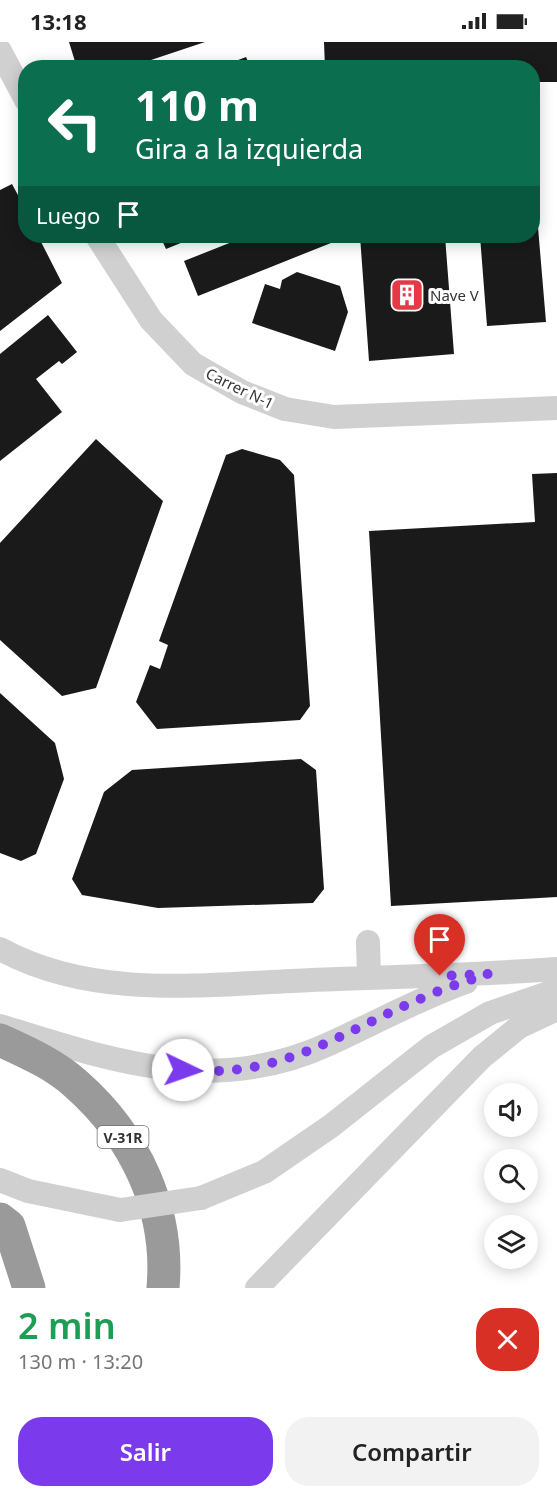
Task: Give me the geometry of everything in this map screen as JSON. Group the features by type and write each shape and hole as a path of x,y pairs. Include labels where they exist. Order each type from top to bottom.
{"highway":[{"name":"V-31R","path":"0,1040 42,1060 75,1082 118,1129 150,1186 160,1227 165,1262 163,1288"},
{"path":"0,1219 9,1226 29,1288"}],"street":[{"path":"0,51 18,85"},
{"name":"Carrer N-1","path":"102,243 151,320 194,364 242,392 285,409 334,417 557,408"},
{"path":"368,942 369,978"},
{"path":"0,949 27,962 69,976 117,984 157,986 488,974 557,969"},
{"path":"0,1026 108,1058 160,1068 207,1072 242,1071 327,1045 427,996 488,974"},
{"path":"0,1180 28,1191 120,1210 201,1198 264,1172 331,1126 431,1047 490,1013 557,990"},
{"path":"257,1288 482,1056 519,1027 557,1009"}],"building":[{"path":"69,42 205,42 151,60 75,60"},
{"path":"324,42 557,42 557,82 540,82 540,60 325,60"},
{"path":"12,184 18,195 18,243 42,243 62,283 0,331 0,190"},
{"path":"163,243 181,243 166,249"},
{"path":"229,243 331,243 198,296 184,261"},
{"name":"Nave V","path":"361,243 446,243 454,354 369,361"},
{"path":"481,243 539,243 546,322 487,326"},
{"path":"297,272 340,286 348,312 335,351 252,323 265,284 280,289 282,280"},
{"path":"48,315 77,352 62,364 59,361 36,379 62,412 0,461 0,354"},
{"path":"96,439 163,501 96,688 62,696 0,640 0,543"},
{"path":"242,449 280,460 294,475 310,706 300,720 157,729 136,702 150,665 160,669 168,645 159,641 226,455"},
{"path":"557,473 557,897 391,906 369,531 535,522 532,474"},
{"path":"0,693 55,743 64,779 36,854 21,861 0,853"},
{"path":"301,759 316,770 324,889 313,903 158,908 82,895 72,879 104,792 132,770"}],"place":[{"name":"Nave V","path":"407,295"}],"route":[{"path":"183,1070 242,1071 288,1059 327,1045 427,996 488,974 440,976"}]}
